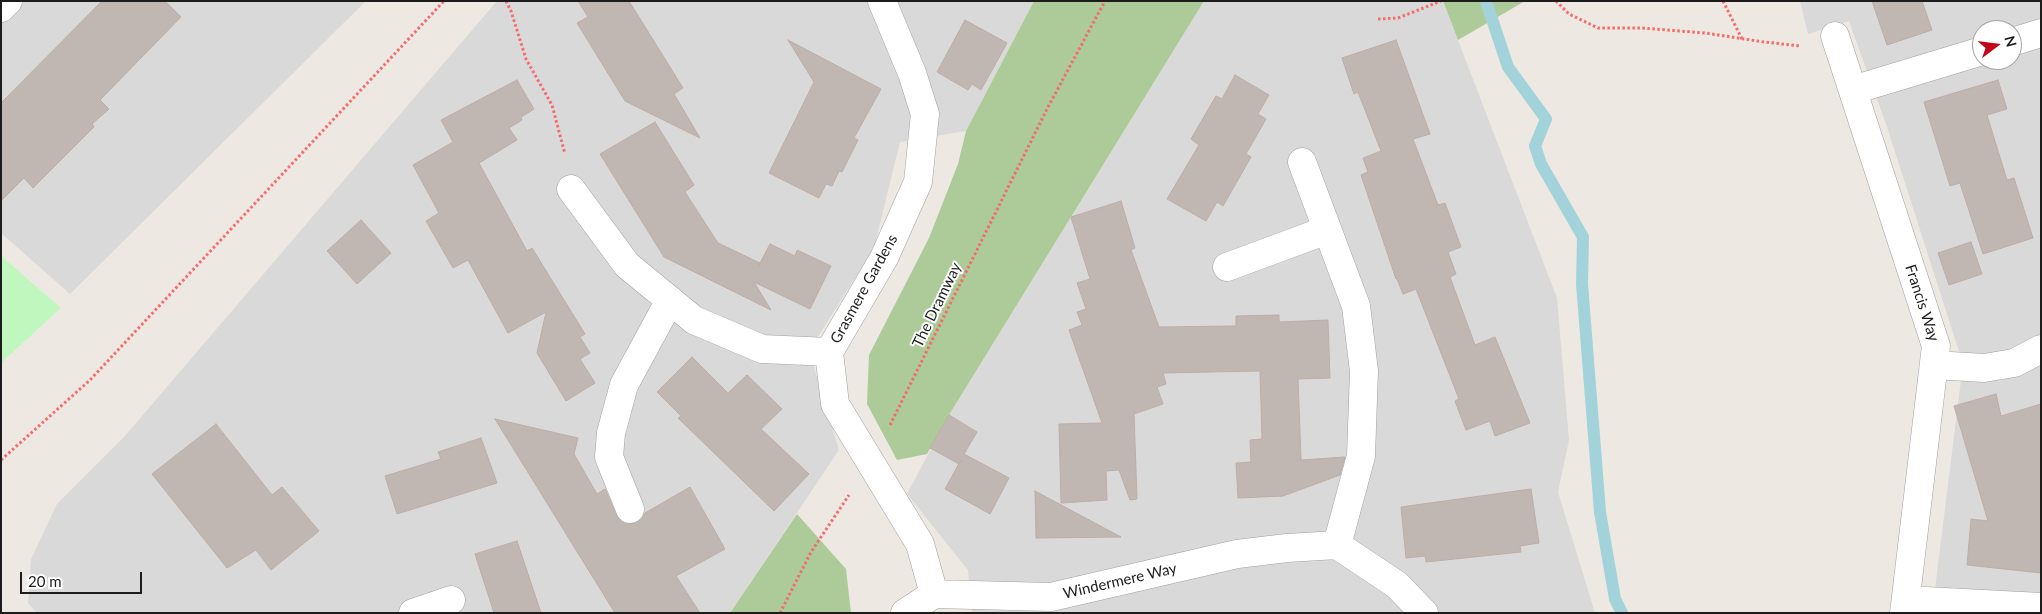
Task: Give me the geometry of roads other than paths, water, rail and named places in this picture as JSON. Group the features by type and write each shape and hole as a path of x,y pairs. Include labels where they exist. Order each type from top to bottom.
{"street":[{"path":"1,8 8,1"},
{"name":"Grasmere Gardens","path":"882,1 912,72 925,114 918,182 884,258 830,352 835,404 920,544 934,594"},
{"path":"2022,39 2041,33"},
{"name":"Francis Way","path":"1835,36 1936,346 1905,606"},
{"path":"1853,90 1972,54"},
{"path":"1302,162 1356,306 1364,371 1361,456 1337,545 1397,584 1424,613"},
{"path":"571,189 627,265 694,320 762,349 830,352"},
{"path":"1227,267 1327,230"},
{"path":"630,509 609,457 611,433 624,385 670,300"},
{"path":"1934,365 1984,368 2014,364 2041,349"},
{"name":"Windermere Way","path":"934,594 1052,605 1237,554 1337,545"},
{"path":"905,613 934,594"},
{"path":"413,613 451,600"},
{"path":"1905,606 2041,607"}],"waterway":[{"path":"1486,1 1508,67 1546,119 1535,146 1541,164 1583,237 1582,284 1600,512 1615,599 1622,613"}]}
